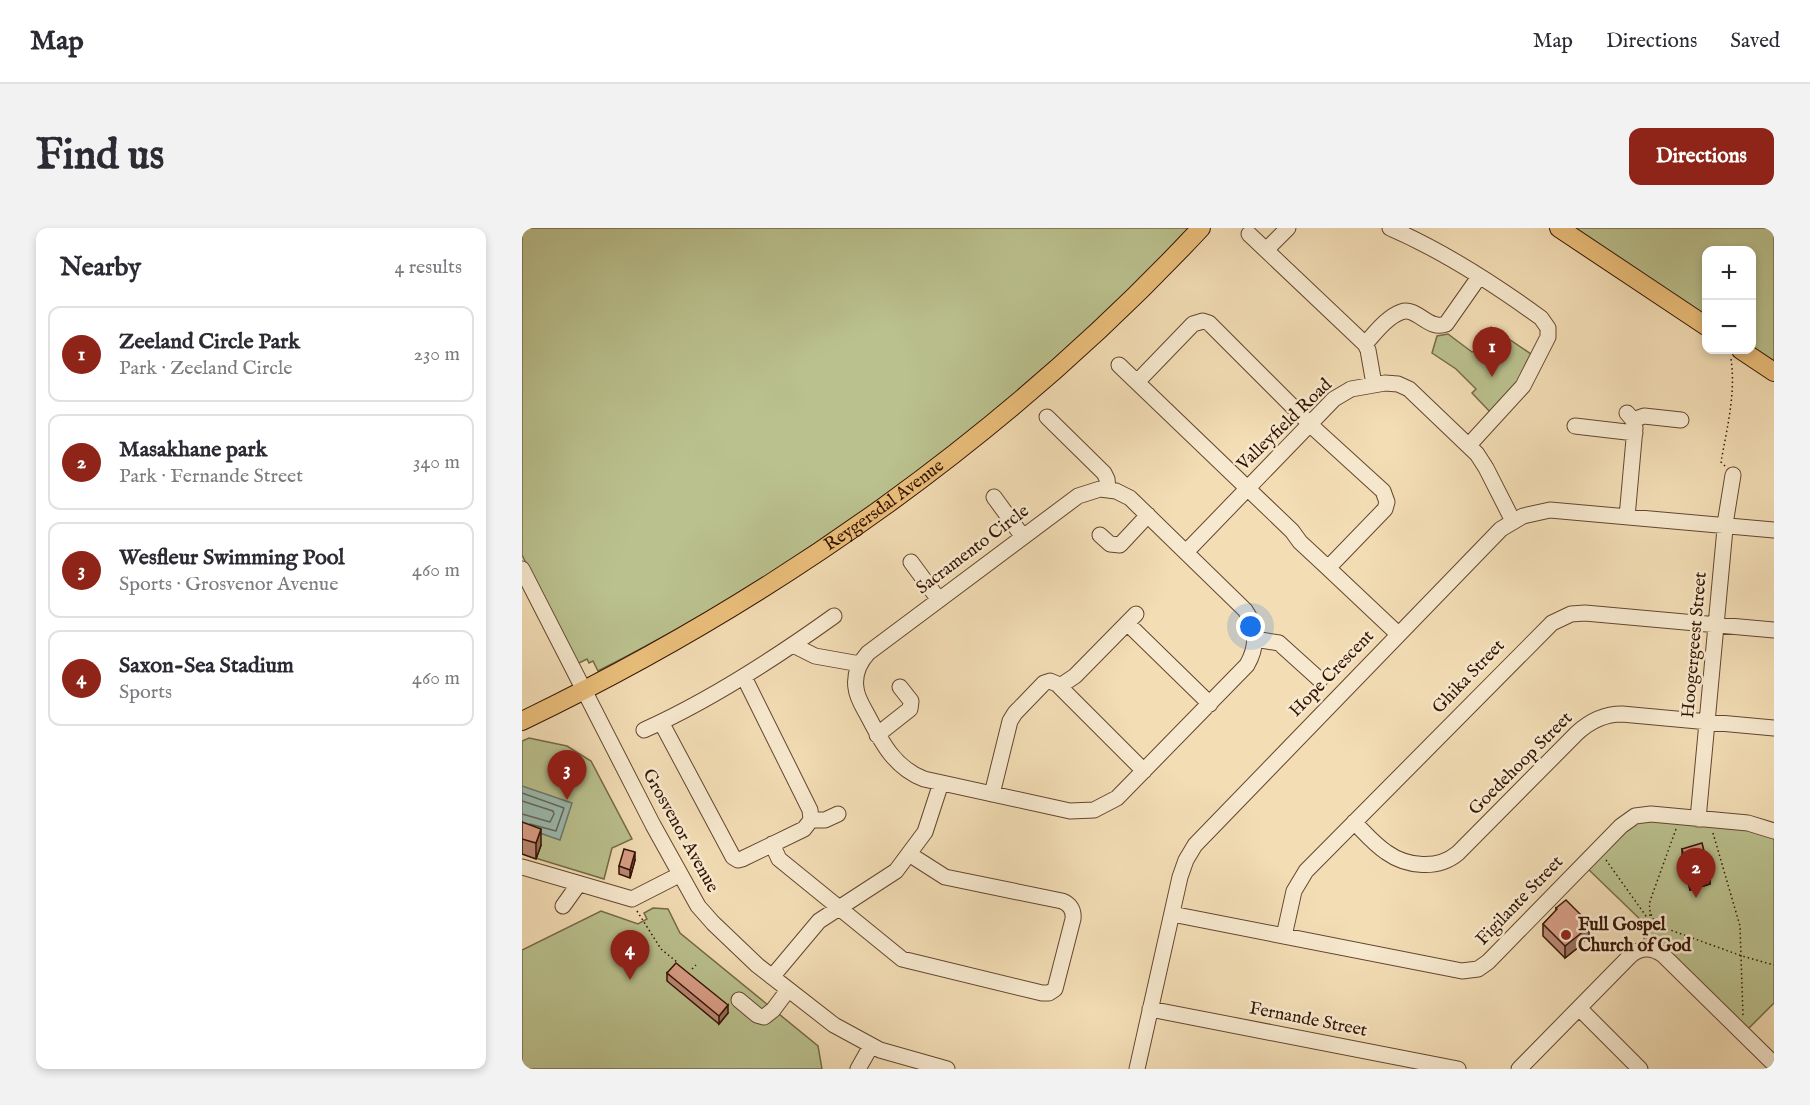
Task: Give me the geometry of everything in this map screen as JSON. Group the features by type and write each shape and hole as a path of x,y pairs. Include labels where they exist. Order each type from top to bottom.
{"main road":[{"name":"Reygersdal Avenue","path":"522,721 584,691 741,602 820,551 916,482 988,427 1081,347 1143,289 1201,228"},
{"path":"1559,228 1702,323"},
{"path":"1736,354 1774,372"}],"street":[{"path":"1266,250 1288,228"},
{"path":"1390,228 1414,238 1479,277 1541,318 1546,324 1548,333 1546,341 1519,392 1469,446"},
{"path":"1249,234 1365,344 1374,384"},
{"path":"1365,344 1387,320 1401,312 1411,312 1434,325 1446,324 1479,277"},
{"path":"1137,382 1194,324 1206,321 1251,362 1257,372 1310,424 1383,490 1387,498 1384,509 1328,568"},
{"path":"1119,365 1398,634"},
{"name":"Valleyfield Road","path":"1186,552 1339,395 1351,389 1374,384 1391,383 1409,389 1469,446 1486,468 1513,521"},
{"path":"1575,426 1632,422 1644,416 1681,420"},
{"path":"793,645 815,656 860,664 856,676 857,695 884,747 908,771 924,779 1070,811 1086,812 1110,803 1247,665 1253,652 1255,639 1252,623 1245,610 1130,498 1116,490 1107,489 1107,479 1104,473 1047,417"},
{"path":"1627,517 1632,422"},
{"name":"Hoogergeest Street","path":"1704,819 1708,722 1716,625 1725,526 1733,475"},
{"name":"Sacramento Circle","path":"860,664 868,653 1078,496 1092,490 1107,489"},
{"path":"994,497 1023,537"},
{"name":"Hope Crescent","path":"1137,1069 1182,868 1190,852 1200,838 1497,533 1513,521 1530,513 1550,510 1774,530"},
{"path":"1100,535 1110,544 1117,546 1148,515"},
{"path":"911,562 939,600"},
{"name":"Grosvenor Avenue","path":"522,569 679,875 698,906 713,924 772,977 834,1025 872,1046 906,1059 947,1069"},
{"name":"Ghika Street","path":"1284,936 1292,896 1299,881 1354,822 1552,623 1571,614 1585,613 1774,630"},
{"path":"644,730 744,676 834,616"},
{"path":"1060,686 1075,676 1131,619 1210,704"},
{"path":"1255,639 1279,643 1320,680"},
{"path":"661,722 733,857 742,859 804,829 811,820 810,810 744,676"},
{"path":"992,794 1012,717 1044,683 1053,681 1144,771"},
{"path":"878,735 912,706 911,701 900,687"},
{"name":"Goedehoop Street","path":"1354,822 1381,848 1396,858 1423,865 1442,863 1458,853 1577,733 1592,721 1608,715 1622,714 1774,728"},
{"path":"772,977 815,925 889,877 909,854 925,832 940,783"},
{"path":"811,820 825,820 838,814"},
{"name":"Figilante Street","path":"1172,914 1462,971 1472,971 1488,962 1625,822 1635,816 1652,814 1748,823 1774,831"},
{"path":"772,844 779,859 894,954 906,961 1042,993 1049,993 1055,989 1059,982 1073,919 1068,905 1062,901 945,877 909,854"},
{"path":"522,867 632,899 679,875"},
{"path":"563,906 578,885"},
{"path":"1519,1069 1634,953 1648,949 1663,955 1774,1064"},
{"path":"739,1000 764,1017 773,1010 788,990"},
{"path":"1579,1008 1640,1069"},
{"name":"Fernande Street","path":"1150,1009 1458,1069"},
{"path":"858,1069 872,1046"}],"path":[{"path":"1733,475 1721,462 1730,411 1736,354"},
{"path":"1681,817 1650,901 1651,915 1662,927 1774,965"},
{"path":"1704,819 1740,926 1744,1027 1740,1030"},
{"path":"1598,850 1646,916 1651,915"},
{"path":"632,899 642,921 661,949 677,962"},
{"path":"692,969 696,965"}],"green space":[{"path":"522,228 1189,228 1069,349 989,417 924,468 825,539 768,576 598,671 593,661 589,663 587,659 577,664 522,555"},
{"path":"1570,228 1774,228 1774,362 1756,350 1756,246 1702,246 1702,314"},
{"path":"1491,327 1531,354 1517,385 1491,413 1472,393 1476,389 1456,369 1432,353 1437,336 1448,334 1472,352 1475,351"},
{"path":"529,738 567,746 591,761 632,839 612,848 604,879 522,854 522,741"},
{"path":"1640,820 1745,827 1774,837 1774,1003 1747,1030 1643,944 1646,925 1587,868 1625,829"},
{"path":"653,908 668,909 680,933 818,1046 822,1069 522,1069 522,950 601,911 638,924 647,919 644,913"}],"water":[{"path":"522,786 572,803 560,840 522,827"}],"building":[{"path":"522,822 541,829 536,843 522,839"},
{"path":"1702,843 1705,855 1707,854 1709,858 1706,859 1710,872 1690,878 1682,849"},
{"path":"624,849 635,852 630,870 619,866"},
{"path":"1566,900 1589,923 1565,946 1543,924"},
{"path":"676,963 728,1005 719,1016 667,973"}],"place":[{"name":"Zeeland Circle Park","path":"1492,377"},
{"name":"Wesfleur Swimming Pool","path":"567,800"},
{"name":"Masakhane park","path":"1696,898"},
{"name":"Full Gospel Church of God","path":"1566,935"},
{"name":"Saxon-Sea Stadium","path":"630,980"}]}
